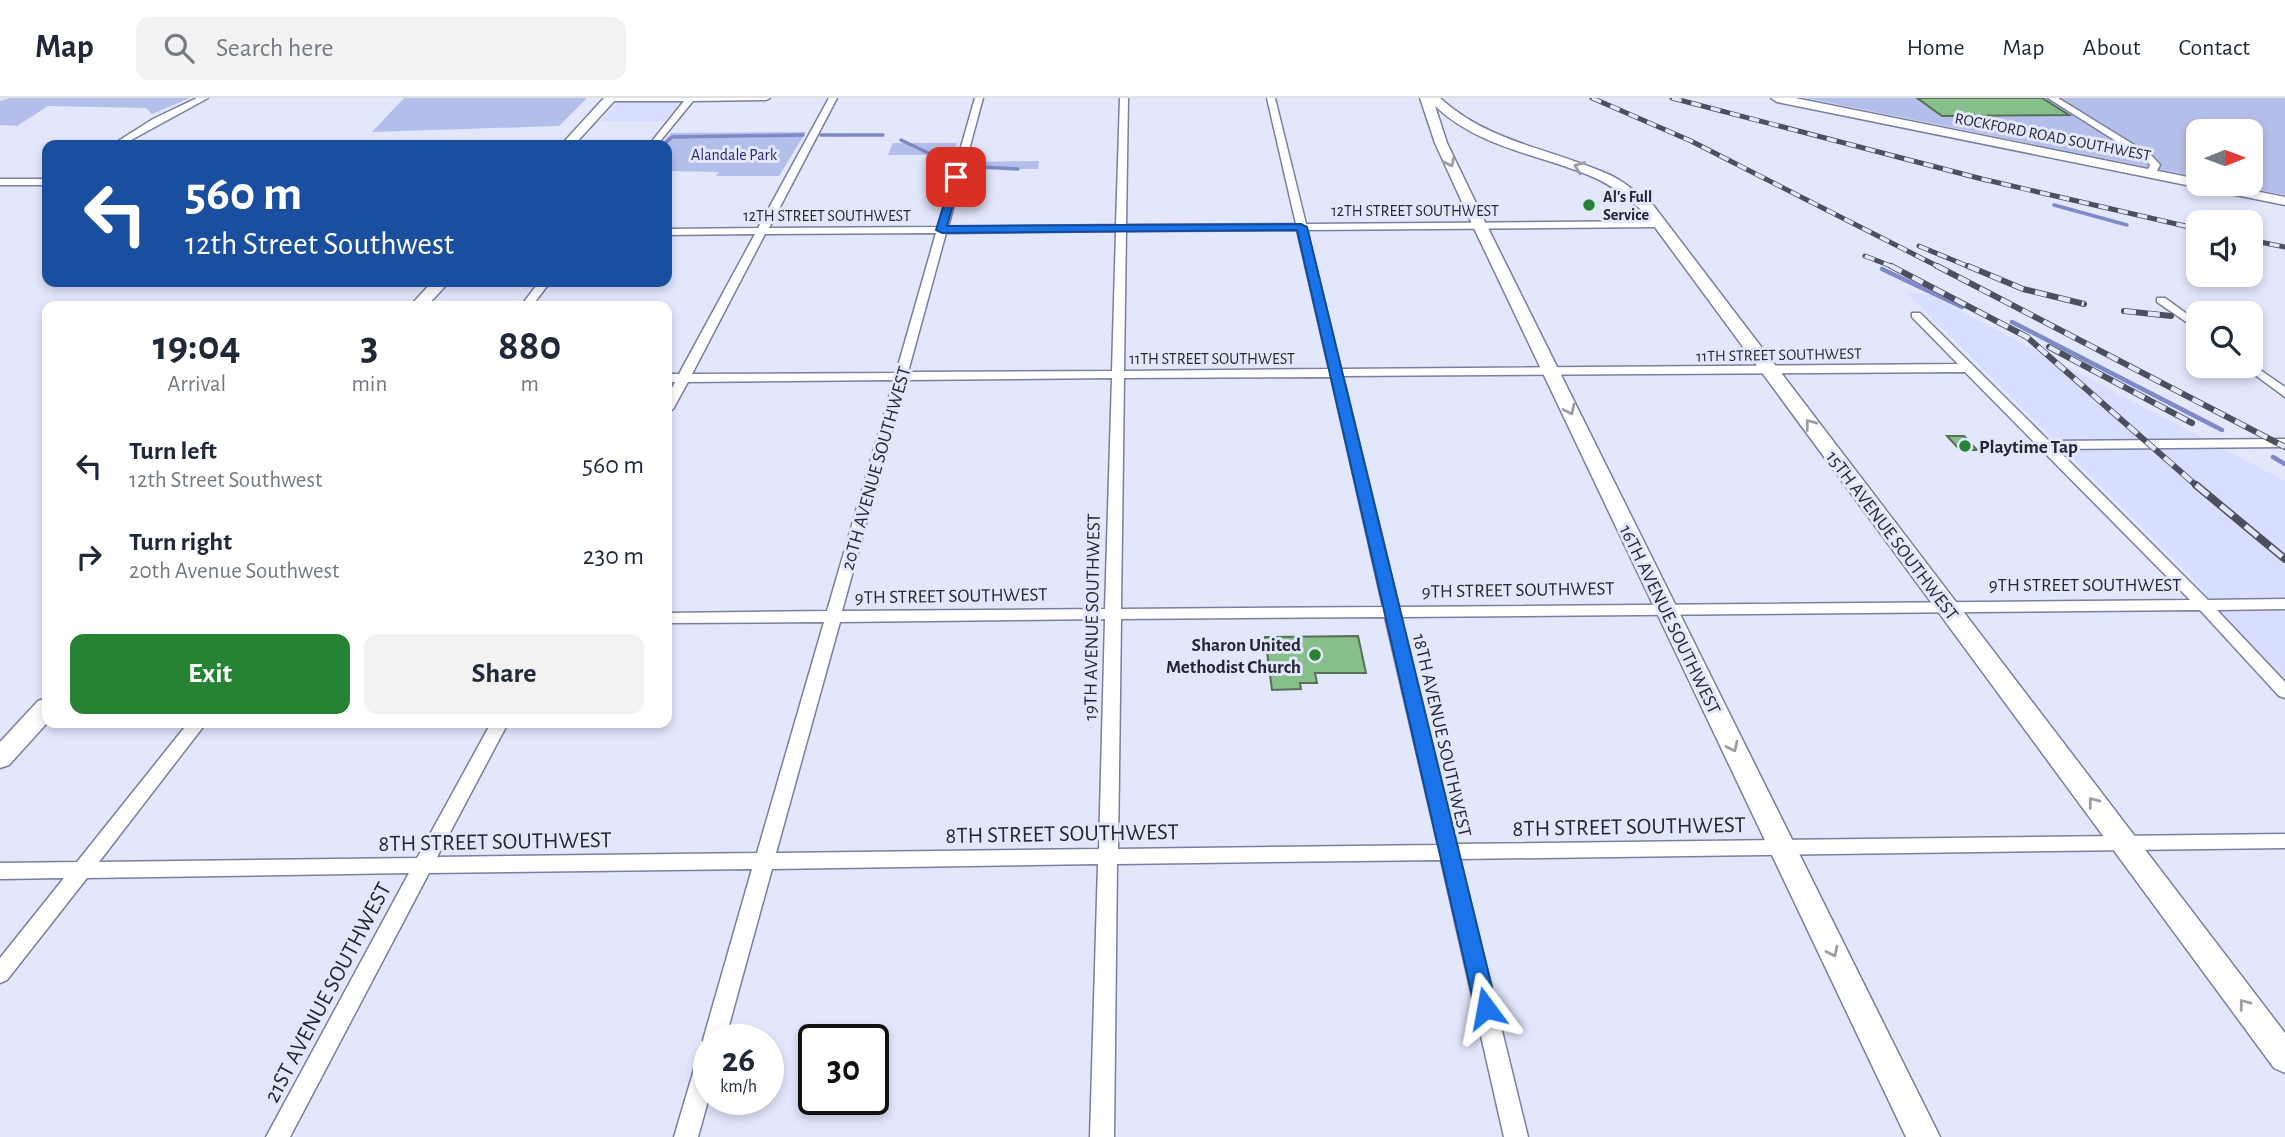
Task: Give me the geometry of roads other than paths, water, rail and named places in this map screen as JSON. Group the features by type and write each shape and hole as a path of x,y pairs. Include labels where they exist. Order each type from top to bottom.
{"main road":[{"name":"16TH AVENUE SOUTHWEST","path":"1426,98 1441,143 1480,226 1923,1137"},
{"name":"15TH AVENUE SOUTHWEST","path":"1433,98 1455,119 1476,132 1502,143 1573,164 1619,185 1648,208 2285,1058"},
{"name":"ROCKFORD ROAD SOUTHWEST","path":"1777,98 2186,181"},
{"path":"572,140 610,99"},
{"name":"ROCKFORD ROAD SOUTHWEST","path":"2261,196 2285,201"},
{"path":"423,301 436,287"},
{"path":"0,758 42,712"}],"street":[{"path":"124,140 204,98"},
{"path":"657,140 690,98"},
{"path":"610,99 766,98"},
{"path":"672,399 834,98"},
{"name":"20TH AVENUE SOUTHWEST","path":"718,1024 979,98"},
{"name":"19TH AVENUE SOUTHWEST","path":"1102,1137 1124,98"},
{"name":"18TH AVENUE SOUTHWEST","path":"1271,98 1516,1137"},
{"path":"2052,98 2149,158 2155,165 2151,174"},
{"path":"0,182 42,182"},
{"name":"12TH STREET SOUTHWEST","path":"672,232 1659,225"},
{"path":"530,301 541,287"},
{"path":"2161,300 2186,318"},
{"path":"1916,316 2203,604 2285,692"},
{"name":"11TH STREET SOUTHWEST","path":"672,378 1968,368"},
{"path":"2263,376 2285,393"},
{"path":"2045,445 2285,443"},
{"name":"9TH STREET SOUTHWEST","path":"672,618 2285,604"},
{"path":"0,974 193,728"},
{"name":"21ST AVENUE SOUTHWEST","path":"278,1137 496,728"},
{"name":"8TH STREET SOUTHWEST","path":"0,871 2285,841"},
{"path":"686,1137 693,1112"}],"waterway":[{"path":"669,140 672,137 803,135"},
{"path":"821,135 883,135"},
{"path":"901,140 941,159"},
{"path":"979,167 1018,169"},
{"path":"2054,205 2127,225"},
{"path":"1882,269 1962,307"},
{"path":"2012,322 2222,430"},
{"path":"2273,457 2285,464"}],"railway":[{"path":"1592,98 1691,141 1941,268"},
{"path":"1672,98 1982,179 2186,226"},
{"path":"2263,243 2285,247"},
{"path":"1919,246 1972,268"},
{"path":"1865,256 1891,266"},
{"path":"1891,266 1896,268"},
{"path":"1891,266 2027,337 2198,487"},
{"path":"1937,266 2285,447"},
{"path":"1968,266 2023,289 2084,304"},
{"path":"2124,311 2171,316"},
{"path":"2049,347 2192,423"},
{"path":"2196,485 2285,559"}],"place":[{"name":"Al's Full Service","path":"1589,205"},
{"name":"Playtime Tap","path":"1965,446"},
{"name":"Sharon United Methodist Church","path":"1315,655"}],"park label":[{"name":"Alandale Park","path":"734,154"}]}
